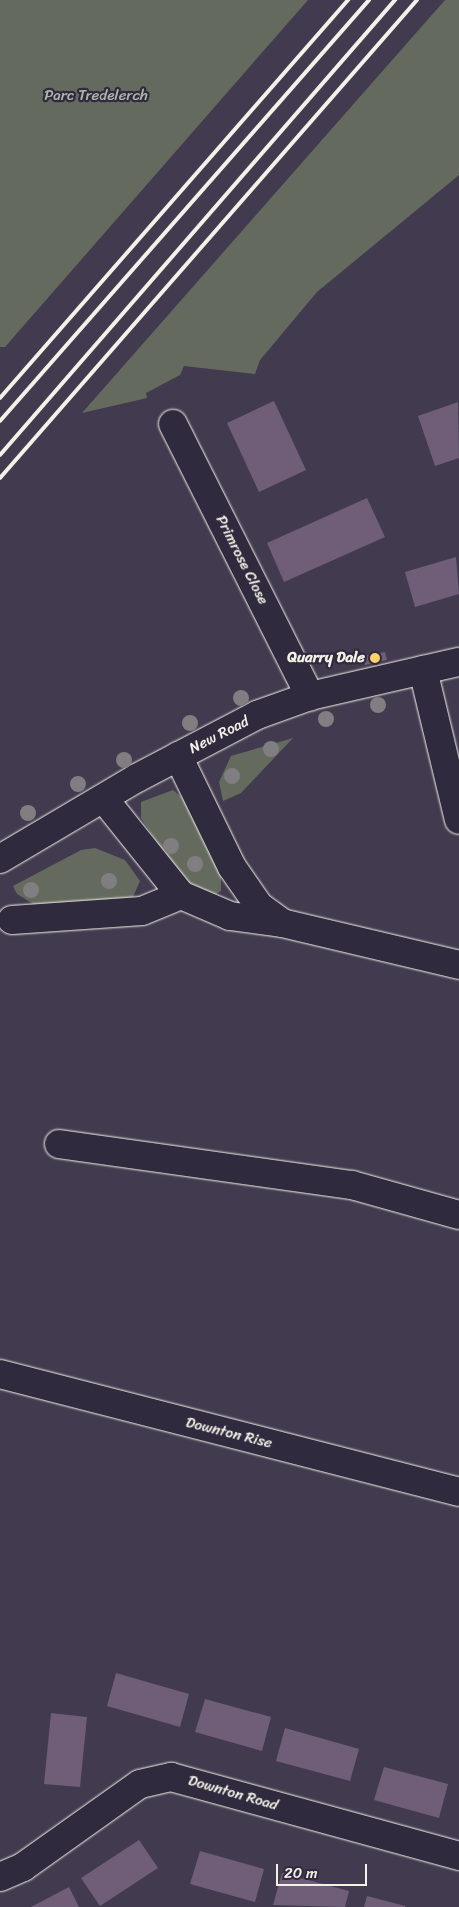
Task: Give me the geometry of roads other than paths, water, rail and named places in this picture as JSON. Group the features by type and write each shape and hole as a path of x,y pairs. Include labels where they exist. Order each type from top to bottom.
{"street":[{"name":"Primrose Close","path":"174,424 310,696"},
{"name":"New Road","path":"0,859 178,756 257,715 310,696 459,662"},
{"path":"423,670 459,820"},
{"path":"178,756 246,892 282,923"},
{"path":"104,799 181,895 230,916 282,923 459,965"},
{"path":"12,920 142,911 181,895"},
{"path":"59,1144 352,1185 459,1215"},
{"name":"Downton Rise","path":"0,1374 459,1492"},
{"name":"Downton Road","path":"0,1877 23,1867 140,1784 171,1777 459,1856"}],"railway":[{"path":"0,398 348,0"},
{"path":"0,421 369,0"},
{"path":"0,455 395,0"},
{"path":"0,478 417,0"}],"place":[{"name":"Quarry Dale","path":"375,658"}],"park label":[{"name":"Parc Tredelerch","path":"96,96"}]}
